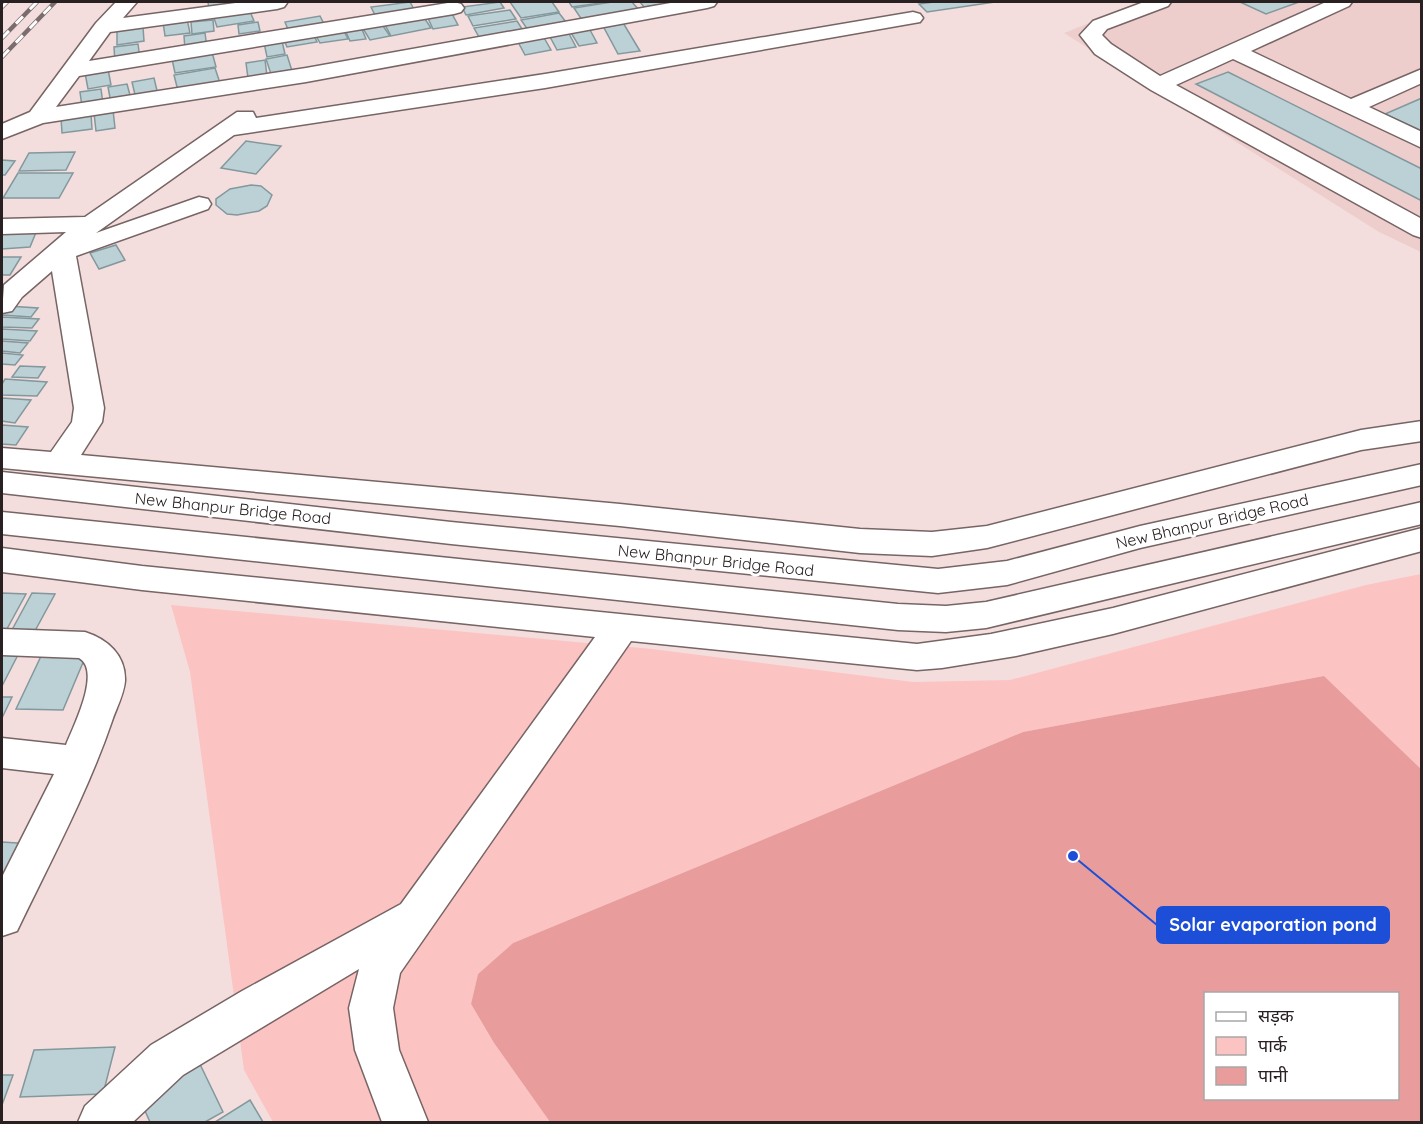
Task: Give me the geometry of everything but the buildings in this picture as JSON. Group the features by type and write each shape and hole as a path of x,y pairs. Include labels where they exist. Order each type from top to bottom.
{"street":[{"path":"38,117 103,27 127,2"},
{"path":"103,27 277,2 285,36"},
{"path":"363,2 372,22"},
{"path":"2,132 38,117 306,75 474,43 573,16 707,2"},
{"path":"1161,2 1100,25 1091,35 1103,48 1159,85 1422,230"},
{"path":"1159,85 1342,2"},
{"path":"74,70 372,22 452,5 474,43"},
{"path":"228,129 545,81 913,18"},
{"path":"1233,51 1422,141"},
{"path":"2,305 13,291 62,251 90,224 306,75"},
{"path":"1351,107 1422,75"},
{"path":"62,251 199,204"},
{"path":"2,226 90,224"},
{"path":"60,463 87,422 89,408 62,251"},
{"path":"2,458 620,515 860,541 932,544 987,537 1361,440 1422,431"},
{"name":"New Bhanpur Bridge Road","path":"2,483 451,534 938,581 1007,573 1140,537 1422,474"},
{"path":"2,524 898,617 946,619 986,615 1422,513"},
{"path":"2,560 142,578 917,657 964,654 1199,600 1422,539"},
{"path":"405,1122 377,1050 371,1008 381,966 621,628"},
{"path":"2,642 85,645 96,651 104,663 107,682 79,762 2,918"},
{"path":"2,753 79,762"},
{"path":"101,1122 167,1060 257,1005 417,915"}],"shaded area":[{"path":"1142,2 1421,2 1421,252 1379,232 1064,33"}],"green space":[{"path":"1421,574 1421,769 1324,676 1023,732 513,943 478,974 471,1004 494,1043 550,1122 273,1122 244,1070 190,672 171,605 652,649 913,682 1010,680 1366,585"}],"water":[{"path":"1324,676 1421,769 1421,1122 550,1122 494,1043 471,1004 478,974 513,943 1023,732"}],"railway":[{"path":"2,7 7,2"},
{"path":"2,38 37,2"},
{"path":"2,57 55,2"}],"place":[{"name":"Solar evaporation pond","path":"1073,856"}]}
